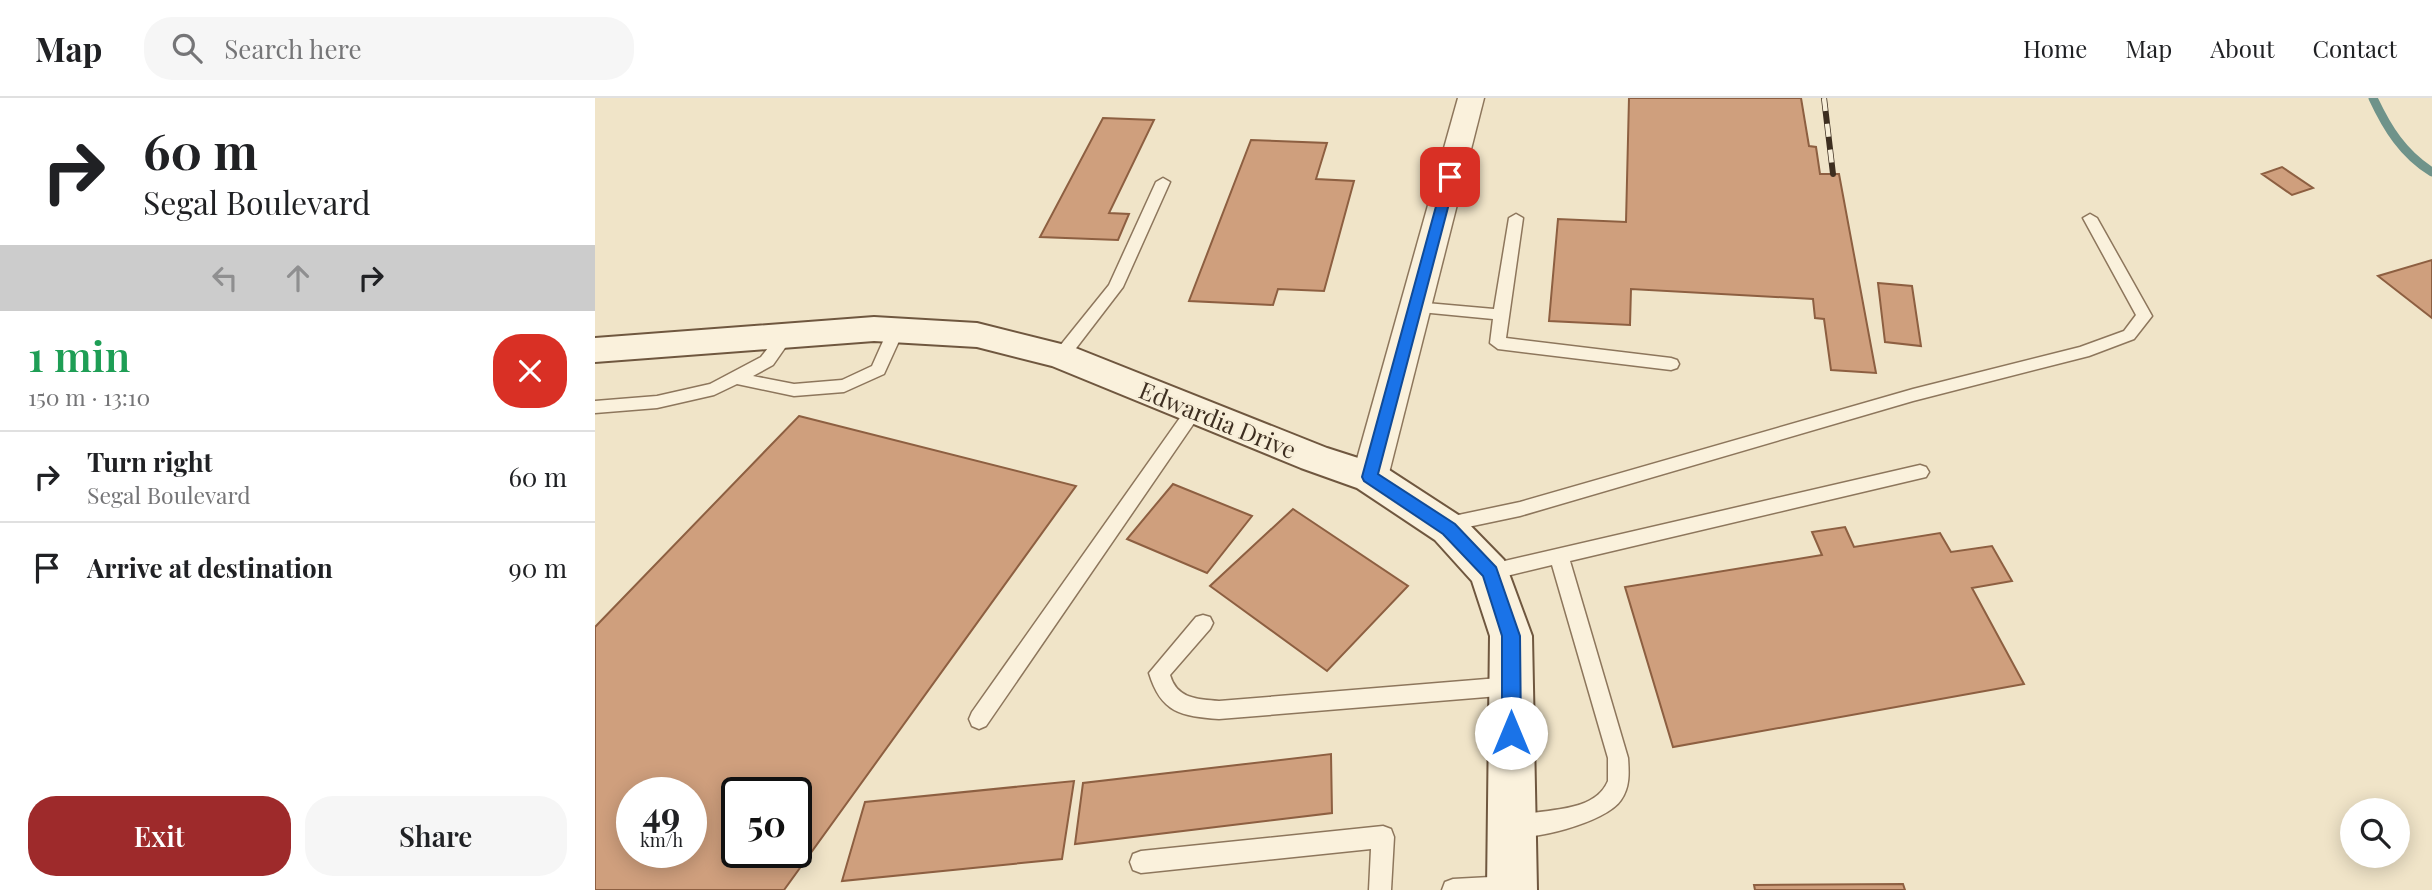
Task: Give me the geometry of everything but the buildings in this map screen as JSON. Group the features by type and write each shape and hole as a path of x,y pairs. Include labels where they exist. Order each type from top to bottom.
{"main road":[{"name":"Edwardia Drive","path":"595,350 874,328 977,335 1061,356 1314,458 1370,477 1444,526 1490,572 1511,636 1512,889"}],"street":[{"path":"1370,477 1471,98"}],"lane":[{"path":"1061,356 1116,286 1163,181"},
{"path":"1516,218 1497,344 1671,364"},
{"path":"1444,526 1520,509 1913,395 2083,352 2129,335 2144,316 2090,218"},
{"path":"1415,307 1501,315"},
{"path":"736,378 794,390 844,386 877,370 896,330"},
{"path":"595,407 657,402 714,389 767,361 786,335"},
{"path":"979,719 1195,409"},
{"path":"1490,572 1920,472"},
{"path":"1512,827 1584,813 1611,800 1619,780 1618,758 1559,556"},
{"path":"1203,623 1159,673 1163,691 1182,706 1219,710 1511,686"},
{"path":"1141,862 1383,837 1380,890"},
{"path":"1453,890 1512,889"}],"waterway":[{"path":"2373,98 2397,140 2432,172"}],"railway":[{"path":"1824,98 1833,174"}],"route":[{"path":"1450,177 1370,477 1449,529 1490,572 1511,636 1511,733"}]}
